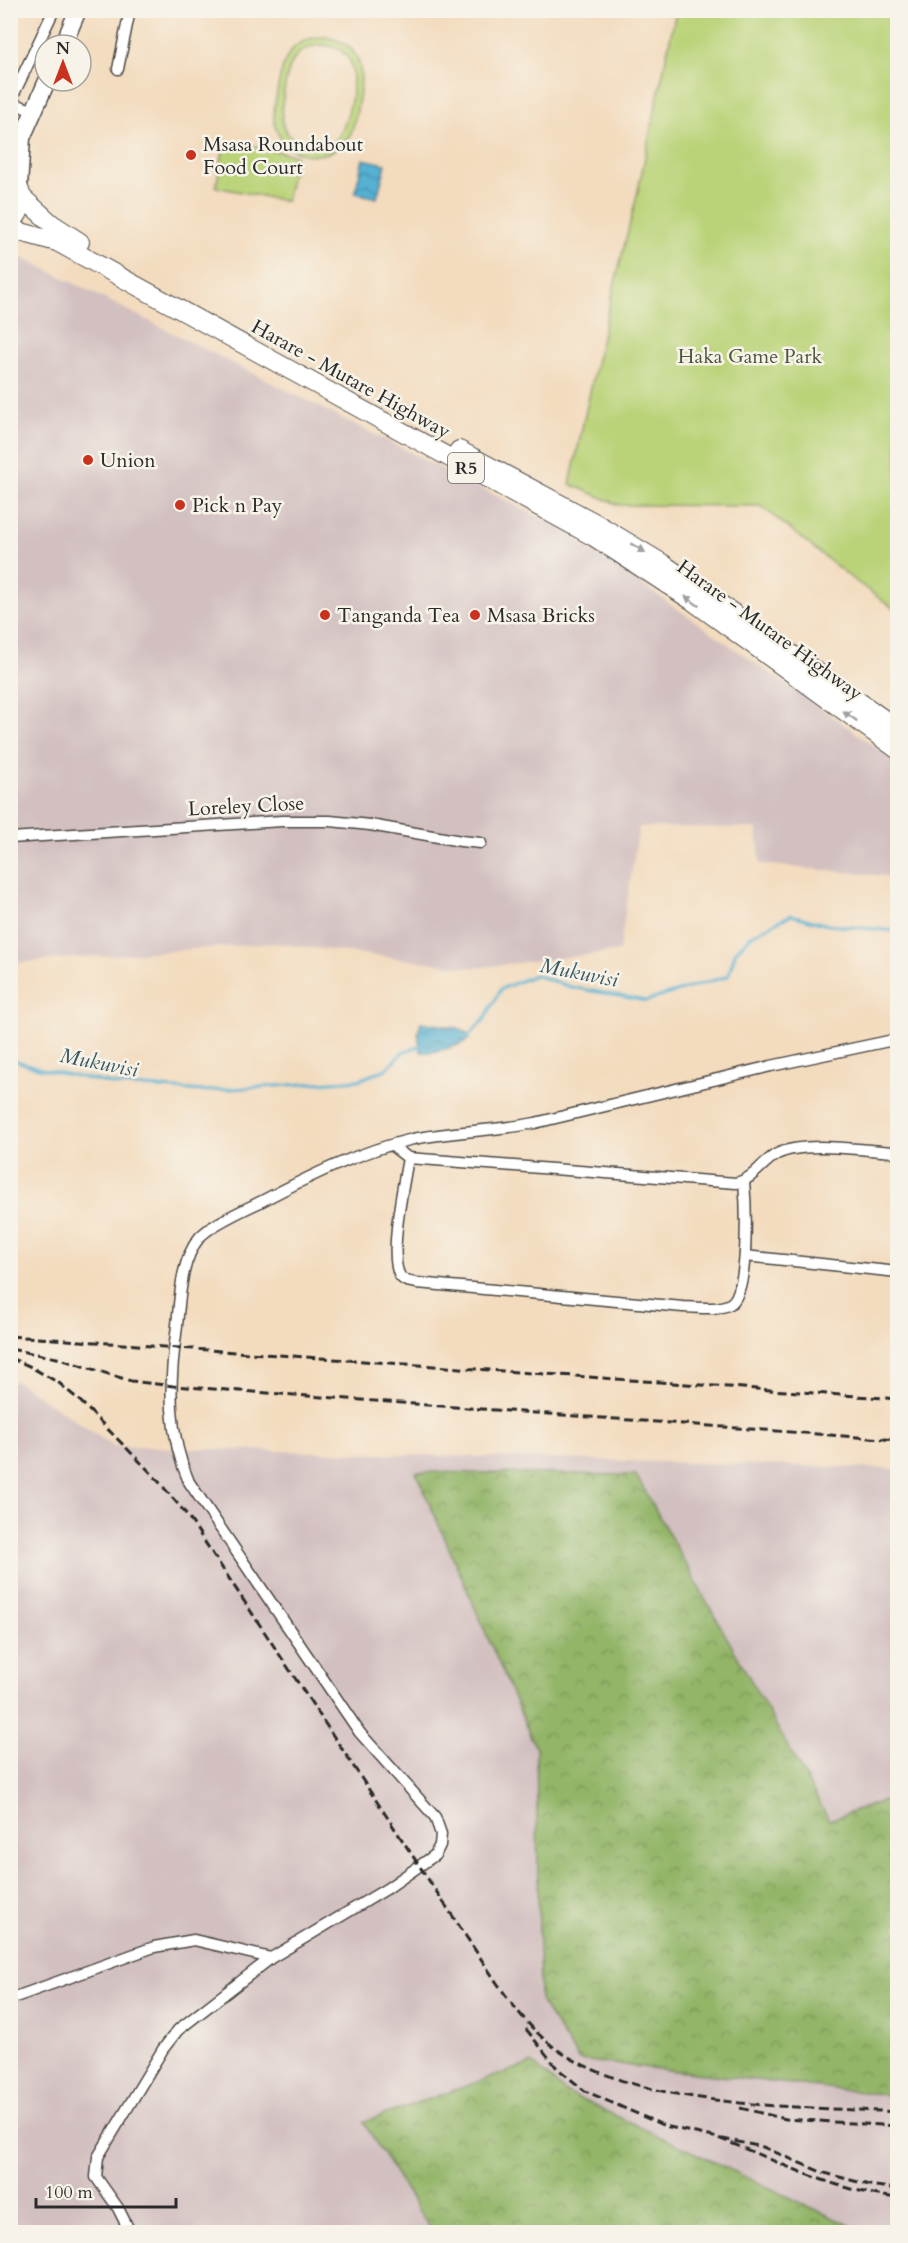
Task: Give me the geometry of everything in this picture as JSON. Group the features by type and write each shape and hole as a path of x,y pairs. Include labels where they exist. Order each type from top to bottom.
{"highway":[{"path":"10,224 20,212 17,187"},
{"name":"Harare - Mutare Highway","path":"17,187 64,233 638,548 744,619 897,729"},
{"name":"Harare - Mutare Highway","path":"10,229 57,242 594,537 691,600 897,750"}],"main road":[{"path":"68,33 78,10"},
{"path":"17,187 16,145 41,93"}],"street":[{"path":"33,111 11,102 54,10"},
{"path":"118,69 130,10"},
{"name":"Loreley Close","path":"10,838 282,820 370,825 481,843"},
{"path":"130,2232 118,2208 96,2177 98,2157 173,2036 271,1958 420,1867 435,1855 440,1845 441,1834 435,1817 360,1733 189,1482 174,1441 172,1418 174,1349 185,1267 196,1242 207,1230 323,1171 391,1145 426,1137 535,1123 771,1065 897,1039"},
{"path":"391,1145 408,1158 725,1183 744,1181 772,1157 792,1149 823,1148 897,1152"},
{"path":"408,1158 397,1235 399,1274 408,1282 587,1299 714,1307 732,1303 739,1294 745,1256 747,1208 744,1181"},
{"path":"745,1256 897,1272"},
{"path":"10,1999 154,1947 174,1942 194,1940 271,1958"}],"shaded area":[{"path":"10,251 562,529 897,762 897,877 760,864 757,828 639,827 619,951 475,968 274,943 11,963"},
{"path":"10,1381 18,1382 113,1446 897,1469 897,1796 830,1820 636,1476 417,1472 536,1749 540,2001 579,2060 897,2096 897,2232 853,2227 567,2093 532,2063 364,2122 432,2232 11,2232"}],"green space":[{"name":"Haka Game Park","path":"676,11 897,11 897,611 850,577 761,506 619,505 570,484 605,323 637,195"},
{"path":"325,37 347,46 358,61 361,81 355,120 350,135 340,146 319,155 298,152 286,144 278,134 274,117 281,72 285,62 295,47 313,38","holes":["317,45 339,49 350,61 353,79 349,109 344,127 334,142 318,148 307,147 293,140 282,121 282,103 286,82 291,65 298,54"]},
{"path":"225,141 296,155 286,201 216,187"},
{"path":"416,1472 636,1475 829,1820 897,1796 897,2096 579,2060 540,2001 536,1749"},
{"path":"532,2063 567,2093 853,2227 897,2232 432,2232 363,2122"}],"water":[{"path":"363,159 386,164 377,198 355,193"},
{"path":"421,1022 458,1028 469,1034 469,1039 446,1049 421,1052 418,1033"}],"waterway":[{"name":"Mukuvisi","path":"467,1037 484,1020 501,989 535,975 571,987 646,1001 728,976 736,951 752,935 791,915 828,925 898,931"},
{"name":"Mukuvisi","path":"10,1059 42,1069 117,1085 204,1091 359,1080 386,1069 403,1052 423,1045"}],"railway":[{"path":"10,1336 898,1399"},
{"path":"10,1349 57,1358 131,1381 173,1386 898,1440"},
{"path":"10,1358 59,1383 80,1401 154,1476 187,1515 497,1983 538,2034 555,2048 590,2068 630,2083 674,2093 720,2101 767,2105 898,2112"},
{"path":"526,2029 557,2068 585,2091 665,2126 718,2138"},
{"path":"740,2108 786,2119 898,2126"},
{"path":"898,2189 869,2185 821,2172 763,2147 718,2138 828,2182 850,2189 898,2198"}],"place":[{"name":"Msasa Roundabout Food Court","path":"191,155"},
{"name":"Union","path":"88,460"},
{"name":"Pick n Pay","path":"180,505"},
{"name":"Tanganda Tea","path":"325,615"},
{"name":"Msasa Bricks","path":"475,615"}]}
